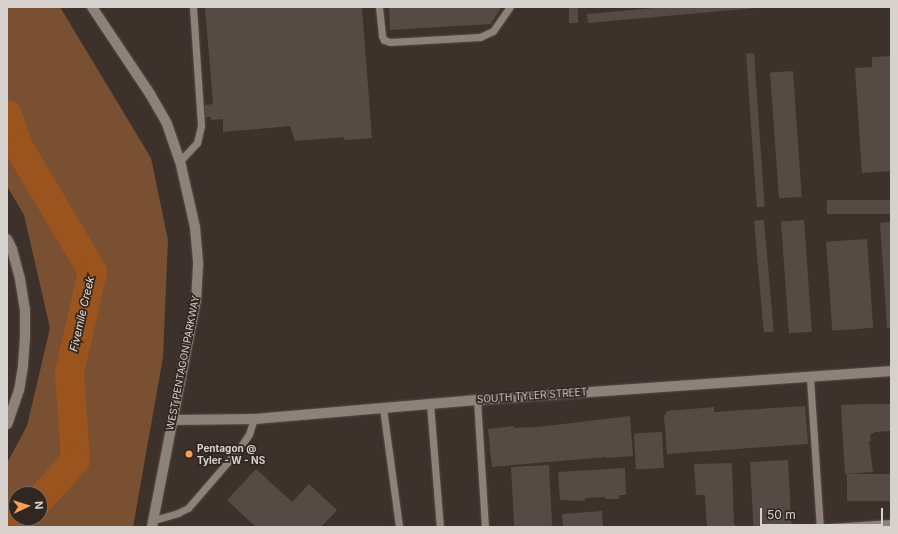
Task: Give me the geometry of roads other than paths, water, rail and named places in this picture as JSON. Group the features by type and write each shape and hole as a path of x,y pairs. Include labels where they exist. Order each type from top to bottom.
{"street":[{"name":"WEST PENTAGON PARKWAY","path":"92,7 150,94 166,124 180,161 195,228 198,265 196,300 153,523"},
{"path":"7,239 12,249 20,279 25,308 25,337 24,366 19,390 7,424"},
{"name":"SOUTH TYLER STREET","path":"173,420 254,419 477,400 810,378 891,371"}],"lane":[{"path":"180,161 197,143 202,125 193,7"},
{"path":"379,7 382,36 384,40 390,42 480,37 493,31 510,7"},
{"path":"810,378 820,527"},
{"path":"477,400 485,527"},
{"path":"430,404 440,527"},
{"path":"383,408 400,527"},
{"path":"153,523 188,508 238,449 249,434 254,419"},
{"path":"831,527 891,523"}],"waterway":[{"name":"Fivemile Creek","path":"7,114 19,148 92,271 69,372 75,460 48,489"}],"place":[{"name":"Pentagon @ Tyler - W - NS","path":"189,454"}]}
